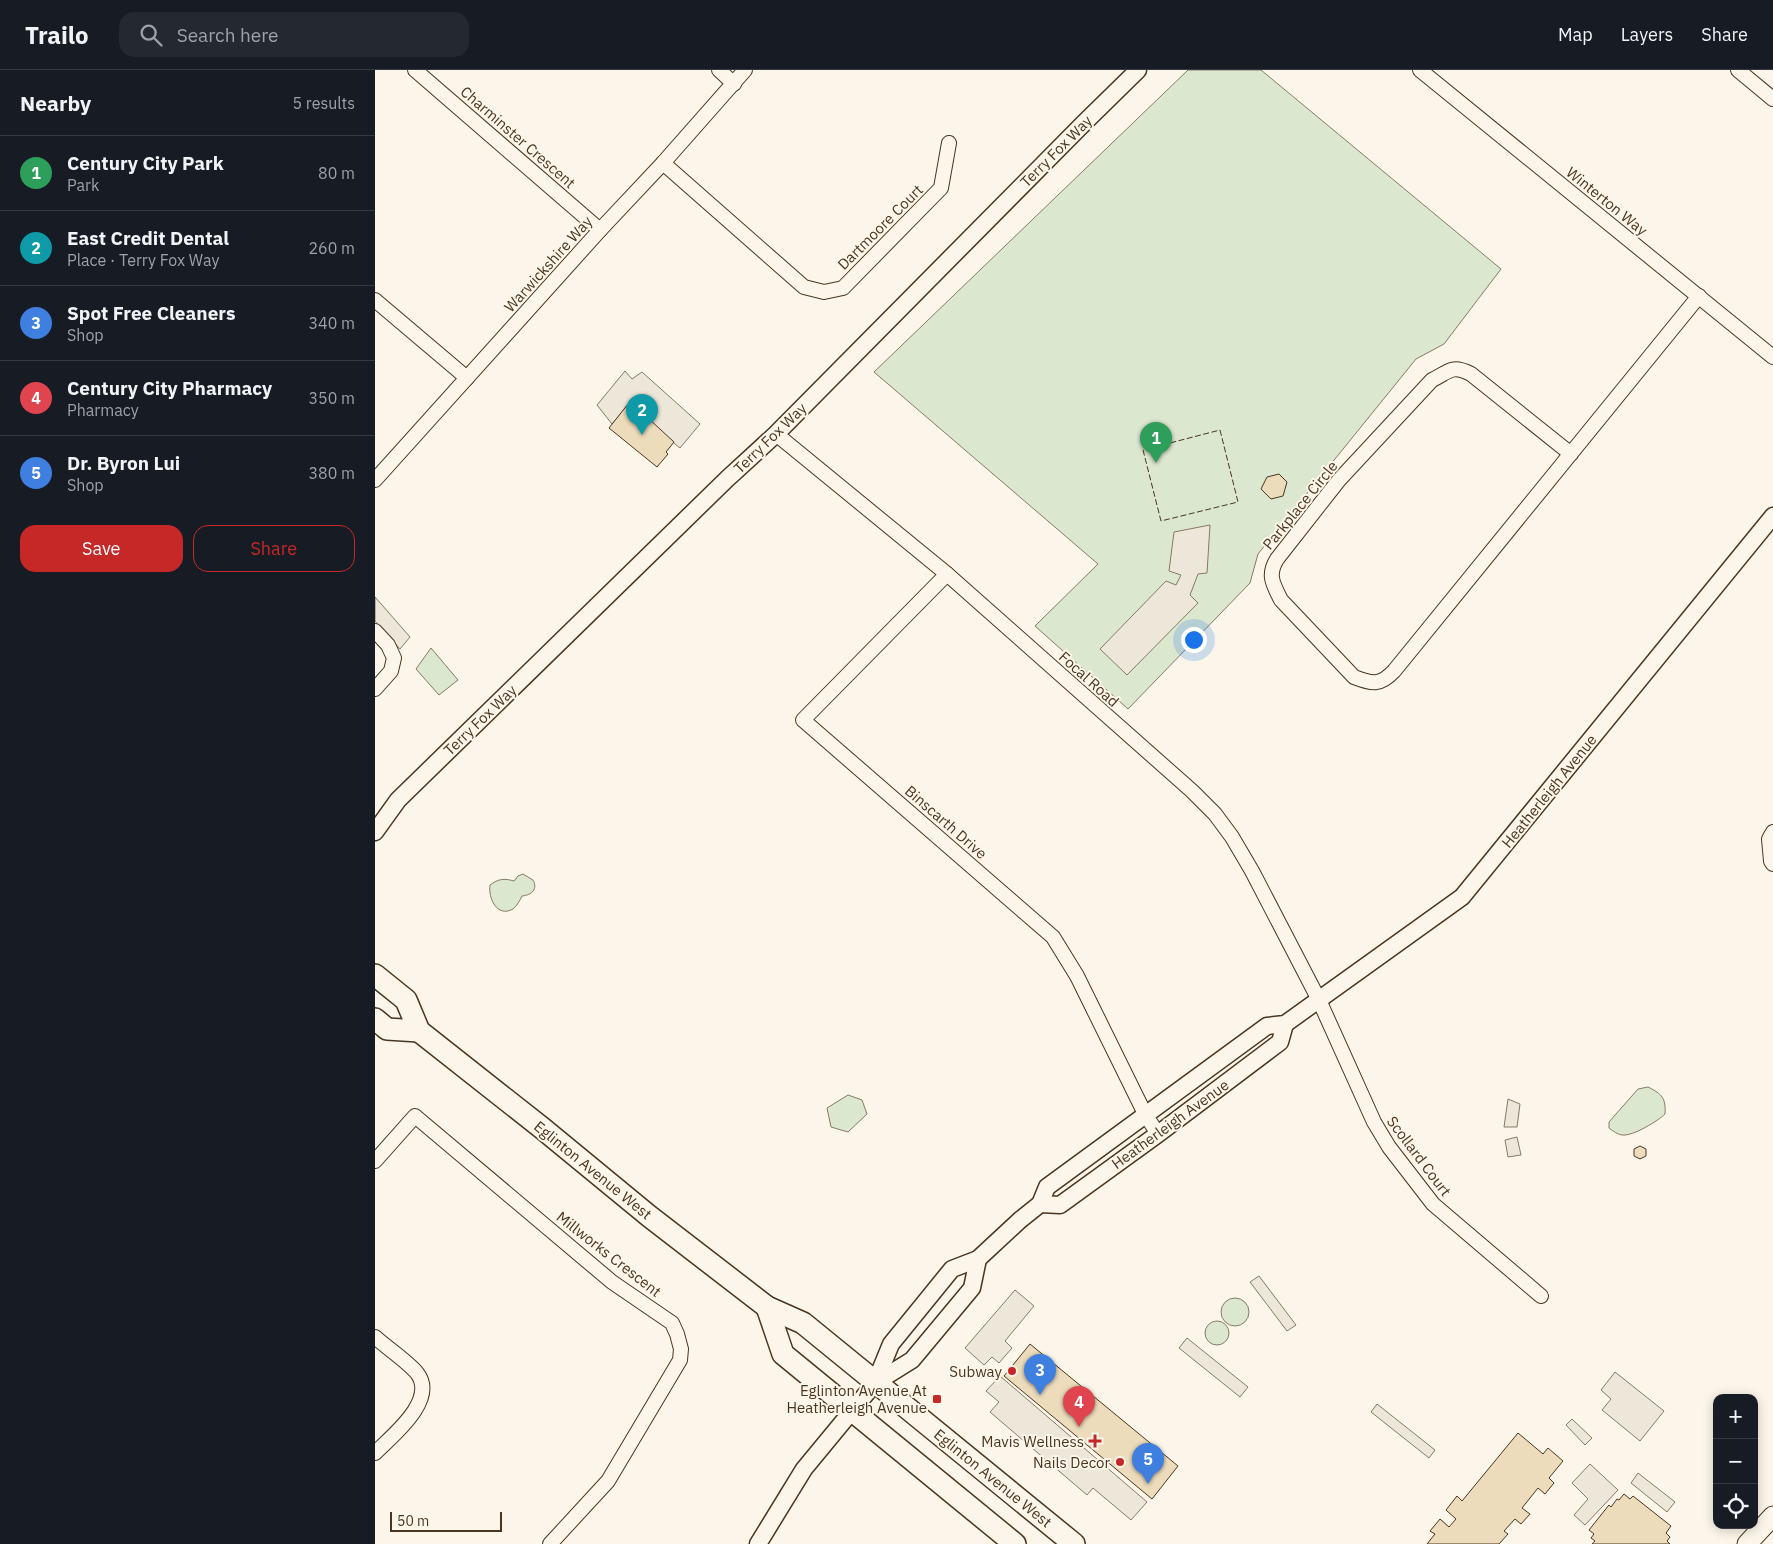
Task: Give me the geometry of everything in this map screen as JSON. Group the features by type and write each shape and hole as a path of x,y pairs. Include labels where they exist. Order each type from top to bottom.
{"main road":[{"name":"Eglinton Avenue West","path":"375,975 406,1000 419,1031 542,1128 649,1216 767,1308 803,1324 1074,1544"},
{"path":"375,1019 387,1030 419,1031"},
{"path":"767,1308 783,1354 1015,1544"},
{"path":"1747,1544 1773,1516"}],"street":[{"name":"Charminster Crescent","path":"415,70 600,230"},
{"path":"719,70 735,84"},
{"name":"Warwickshire Way","path":"375,480 600,230 735,84 745,70"},
{"name":"Terry Fox Way","path":"375,832 398,800 727,479 776,434 1064,142 1138,70"},
{"name":"Winterton Way","path":"1420,70 1773,357"},
{"path":"1738,70 1773,99"},
{"name":"Dartmoore Court","path":"663,163 803,286 823,292 843,288 941,188 949,143"},
{"name":"Parkplace Circle","path":"1571,454 1471,374 1462,369 1451,369 1441,373 1339,480 1277,559 1271,568 1271,576 1278,594 1281,600 1354,677 1367,682 1385,680 1571,454 1699,296"},
{"path":"375,300 467,378"},
{"name":"Focal Road","path":"776,434 947,574 1215,814 1232,837 1252,871 1319,1000"},
{"name":"Heatherleigh Avenue","path":"875,1382 891,1344 952,1269 978,1260 1019,1220 1040,1204 1047,1187 1267,1026 1285,1024 1462,897 1773,516"},
{"name":"Binscarth Drive","path":"947,574 803,720 1053,937 1077,976 1145,1114 1158,1134"},
{"path":"375,631 392,652 394,662 391,671 375,689"},
{"name":"Terry Fox Way","path":"375,810 398,800"},
{"path":"1773,832 1769,839 1771,861 1773,864"},
{"name":"Scollard Court","path":"1319,1000 1374,1122 1393,1153 1433,1204 1541,1296"},
{"name":"Heatherleigh Avenue","path":"1040,1204 1060,1205 1158,1134 1280,1042 1285,1024"},
{"name":"Millworks Crescent","path":"375,1161 415,1116 612,1282 672,1323 681,1349 680,1360 607,1482 550,1544"},
{"path":"758,1544 804,1469 875,1382 912,1360 972,1288 978,1260"},
{"path":"375,1337 417,1374 422,1385 421,1399 412,1414 375,1452"}],"green space":[{"path":"1188,70 1261,70 1501,269 1444,344 1416,359 1258,554 1250,583 1128,709 1035,626 1098,564 874,372"},
{"path":"431,648 458,680 439,695 416,669"},
{"path":"523,874 533,880 535,886 533,891 522,896 513,909 502,911 498,909 492,901 490,885 501,880 514,881"},
{"path":"1648,1087 1657,1092 1664,1100 1665,1114 1645,1127 1627,1135 1616,1133 1609,1128 1609,1122 1638,1089"},
{"path":"848,1095 862,1100 867,1114 848,1132 831,1127 827,1108"},
{"path":"1235,1298 1245,1302 1249,1312 1245,1322 1235,1326 1225,1322 1221,1312 1225,1302"},
{"path":"1217,1321 1222,1322 1228,1328 1228,1338 1222,1344 1217,1345 1212,1344 1206,1338 1205,1333 1206,1328 1212,1322"}],"shaded area":[{"path":"625,371 632,379 642,372 700,424 680,448 628,405 612,424 597,405"},
{"path":"1210,525 1207,573 1198,574 1190,595 1198,603 1127,675 1100,649 1166,581 1176,585 1181,575 1169,571 1174,532"},
{"path":"375,597 410,637 400,649 375,621"},
{"path":"1508,1099 1520,1104 1517,1127 1504,1127"},
{"path":"1517,1137 1521,1155 1508,1157 1505,1140"},
{"path":"1259,1276 1296,1325 1287,1331 1250,1282"},
{"path":"1015,1290 1034,1306 1005,1341 1012,1348 999,1363 992,1357 984,1365 965,1348"},
{"path":"1187,1338 1248,1387 1240,1397 1179,1348"},
{"path":"1615,1372 1664,1411 1640,1441 1602,1410 1611,1399 1601,1390"},
{"path":"1000,1376 1147,1502 1131,1520 1093,1488 1087,1495 990,1412 999,1402 986,1391"},
{"path":"1377,1404 1435,1450 1429,1458 1371,1412"},
{"path":"1572,1419 1592,1438 1585,1445 1566,1425"},
{"path":"1590,1464 1618,1490 1585,1525 1574,1515 1588,1499 1572,1483"},
{"path":"1638,1473 1675,1502 1667,1512 1631,1483"}],"building":[{"path":"628,404 647,420 648,418 674,442 666,452 668,454 657,467 609,428"},
{"path":"1279,474 1287,482 1283,496 1271,499 1261,489 1267,477"},
{"path":"1640,1146 1646,1149 1646,1156 1640,1159 1634,1156 1634,1149"},
{"path":"1030,1344 1178,1466 1152,1499 1004,1376"},
{"path":"1518,1433 1543,1454 1548,1448 1563,1461 1549,1478 1554,1483 1545,1494 1538,1488 1522,1508 1530,1514 1521,1524 1515,1519 1504,1531 1508,1534 1499,1544 1427,1544 1435,1534 1430,1531 1440,1519 1449,1527 1456,1519 1446,1510 1457,1496 1462,1501"},
{"path":"1624,1494 1630,1499 1633,1496 1671,1526 1666,1533 1670,1537 1667,1541 1670,1544 1592,1544 1595,1541 1591,1538 1594,1534 1589,1530 1609,1505 1611,1507"}],"fence":[{"path":"1220,430 1238,502 1161,521 1143,450 1220,430"}],"place":[{"name":"East Credit Dental","path":"642,435"},
{"name":"Century City Park","path":"1156,463"},
{"name":"Subway","path":"1012,1371"},
{"name":"Spot Free Cleaners","path":"1040,1395"},
{"name":"Eglinton Avenue At Heatherleigh Avenue","path":"937,1399"},
{"name":"Century City Pharmacy","path":"1079,1427"},
{"name":"Mavis Wellness","path":"1095,1441"},
{"name":"Nails Decor","path":"1120,1462"},
{"name":"Dr. Byron Lui","path":"1148,1484"}]}
